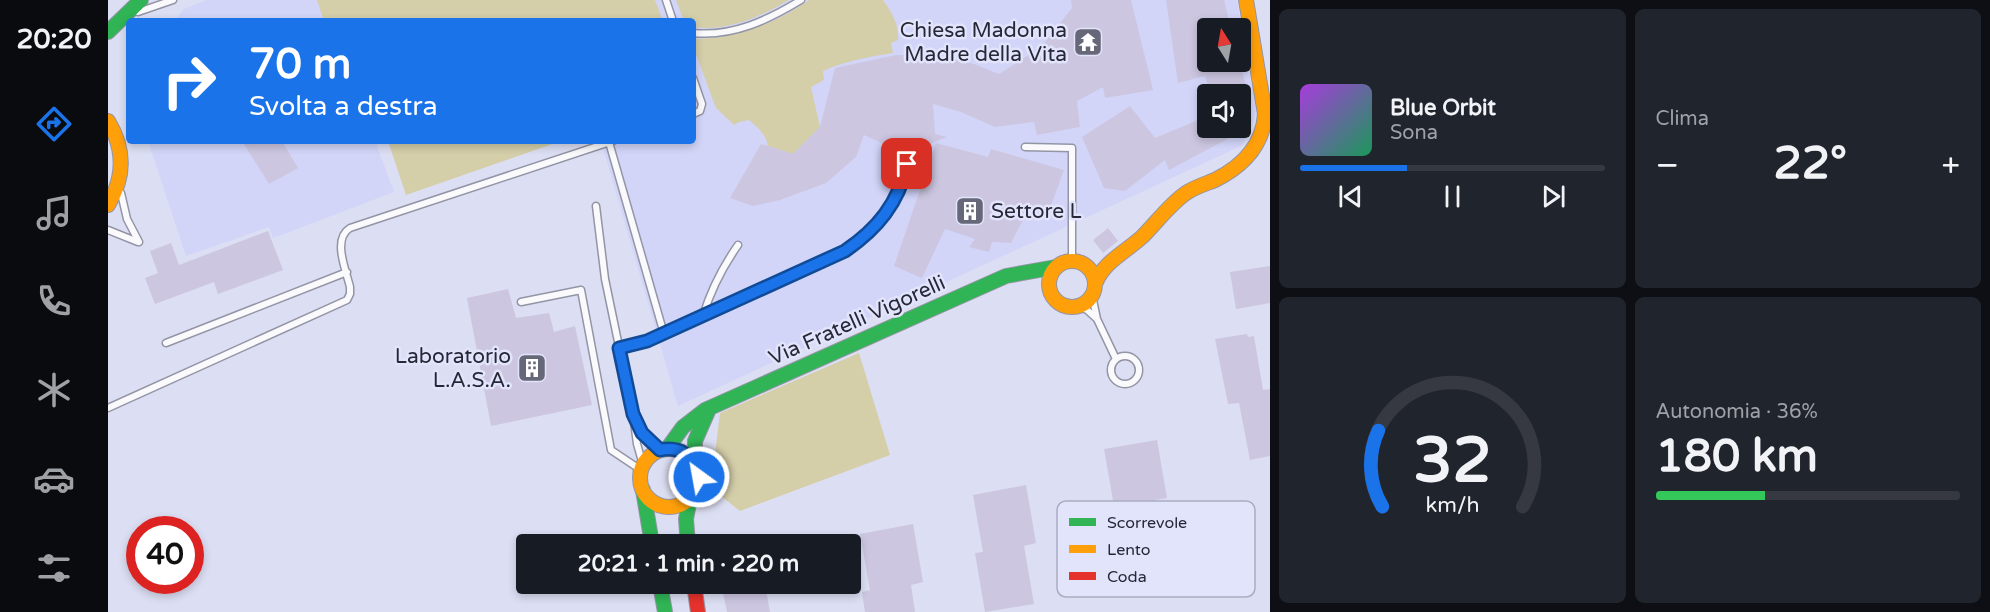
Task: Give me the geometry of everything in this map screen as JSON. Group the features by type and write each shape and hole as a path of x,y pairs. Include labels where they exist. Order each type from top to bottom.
{"street":[{"path":"108,32 141,0"},
{"path":"1022,273 1042,281 1060,304 1069,307 1086,302 1099,274 1110,262 1143,236 1182,196 1229,172 1245,161 1263,142 1265,114 1246,0"},
{"path":"108,121 116,134 121,150 122,172 119,184 108,205"},
{"path":"1050,290 1051,275 1056,267 1079,263 1100,265 1110,262"},
{"path":"1079,263 1092,273 1094,289"},
{"name":"Via Fratelli Vigorelli","path":"663,450 689,421 710,408 1006,276 1056,267"},
{"path":"687,534 686,519 690,498 698,485 699,477 695,463 695,439 710,408"},
{"path":"650,534 640,480 642,467 649,457 663,450 683,452 695,463"},
{"path":"643,490 653,502 660,506 676,506 690,498"},
{"path":"662,594 665,612"},
{"path":"695,594 698,612"}],"lane":[{"path":"121,20 173,0"},
{"path":"666,0 672,18"},
{"path":"696,33 718,32 757,23 801,0"},
{"path":"696,87 702,104 700,111 696,113"},
{"path":"108,408 342,303 350,294 340,240 350,228 605,144"},
{"path":"612,144 664,334"},
{"path":"1026,147 1072,148 1079,263"},
{"path":"619,348 664,334 845,251 866,237 895,200 904,180 907,164"},
{"path":"108,230 139,242 127,219 119,184"},
{"path":"596,206 605,279 642,467"},
{"path":"703,316 710,291 738,245"},
{"path":"166,343 346,272"},
{"path":"1094,289 1097,320"},
{"path":"520,302 581,290 611,450 642,467"},
{"path":"1078,306 1087,310 1097,320 1116,359"},
{"path":"1127,355 1136,360 1139,373 1134,381 1125,384 1113,378 1111,369 1116,359 1127,355"},
{"path":"633,414 642,433 663,450"}],"shaded area":[{"path":"207,0 322,0 329,18 177,18 184,9"},
{"path":"317,0 655,0 662,18 323,18"},
{"path":"560,0 1237,0 1240,18 1197,18 1197,72 1249,72 1256,111 1251,128 1251,84 1197,84 1197,138 1246,138 1241,146 678,406 602,144 696,144 696,18 566,18"},
{"path":"676,0 789,0 767,12 731,25 696,27 696,18 683,18"},
{"path":"809,0 883,0 894,19 898,40 891,43 893,53 848,62 823,71 824,80 811,87 820,127 793,154 768,146 763,135 749,120 734,125 716,108 696,54 696,39 739,33 768,23"},
{"path":"149,144 376,144 394,192 273,238 269,227 186,256"},
{"path":"389,144 552,144 406,195"},
{"path":"859,353 890,455 740,511 711,488 720,413"}],"building":[{"path":"1071,0 1131,0 1153,90 1105,98 1103,87 1077,101 1080,127 1037,135 1034,122 995,127 961,112 933,104 935,134 947,137 914,150 892,148 864,135 856,157 826,183 780,200 753,206 730,198 761,144 793,154 820,127 835,68 896,55 943,57 974,64 999,74 1041,47 1072,8"},
{"path":"1166,0 1224,0 1228,18 1197,18 1197,72 1242,72 1246,84 1208,84 1205,76 1178,83"},
{"path":"1130,106 1155,138 1197,121 1197,138 1229,138 1169,170 1165,160 1125,191 1104,188 1082,137"},
{"name":"Settore L","path":"936,143 988,157 991,149 1064,170 1048,214 1029,208 1011,243 992,242 989,252 969,247 975,239 945,229 922,278 894,266"},
{"path":"244,144 284,144 298,168 269,184"},
{"path":"1108,228 1118,241 1103,253 1093,240"},
{"path":"268,231 283,270 218,294 214,282 155,304 145,278 158,273 150,251 171,243 179,265"},
{"path":"1270,266 1270,303 1236,309 1230,272"},
{"name":"Laboratorio L.A.S.A.","path":"508,289 516,318 549,313 554,332 575,326 592,405 491,426 467,298"},
{"path":"1247,334 1248,337 1254,336 1263,390 1270,389 1270,456 1250,460 1239,403 1228,404 1215,339"},
{"path":"1157,440 1167,498 1155,501 1113,501 1104,449"},
{"path":"1026,485 1036,543 1024,546 1034,604 985,612 975,553 983,552 973,495"},
{"path":"913,524 923,582 911,585 915,612 865,612 862,592 870,590 860,534"},
{"path":"723,594 767,594 770,612 727,612"}],"traffic: fast":[{"path":"108,32 141,0"},
{"path":"667,449 683,427 705,410 1006,276 1056,267"},
{"path":"695,463 695,441 709,409"},
{"path":"643,490 650,534"},
{"path":"687,534 686,519 690,498"},
{"path":"662,594 665,612"}],"traffic: slow":[{"path":"1095,284 1104,269 1143,236 1180,198 1234,168 1250,154 1256,145 1265,114 1246,0"},
{"path":"108,121 118,142 121,163 118,184 108,205"},
{"path":"1072,261 1088,268 1095,284 1088,300 1072,307 1056,300 1049,284 1056,268 1072,261"},
{"path":"669,449 680,451 693,462 698,478 696,489 685,502 669,507 658,505 645,494 640,478 642,467 653,454 669,449"}],"traffic: jam":[{"path":"695,594 698,612"}],"place":[{"name":"Chiesa Madonna Madre della Vita","path":"1088,42"},
{"name":"Settore L","path":"970,211"},
{"name":"Laboratorio L.A.S.A.","path":"532,368"}],"route":[{"path":"699,477 695,463 690,457 675,449 660,450 642,433 633,414 619,348 647,341 845,251 866,237 895,200 904,180 907,164"}]}
